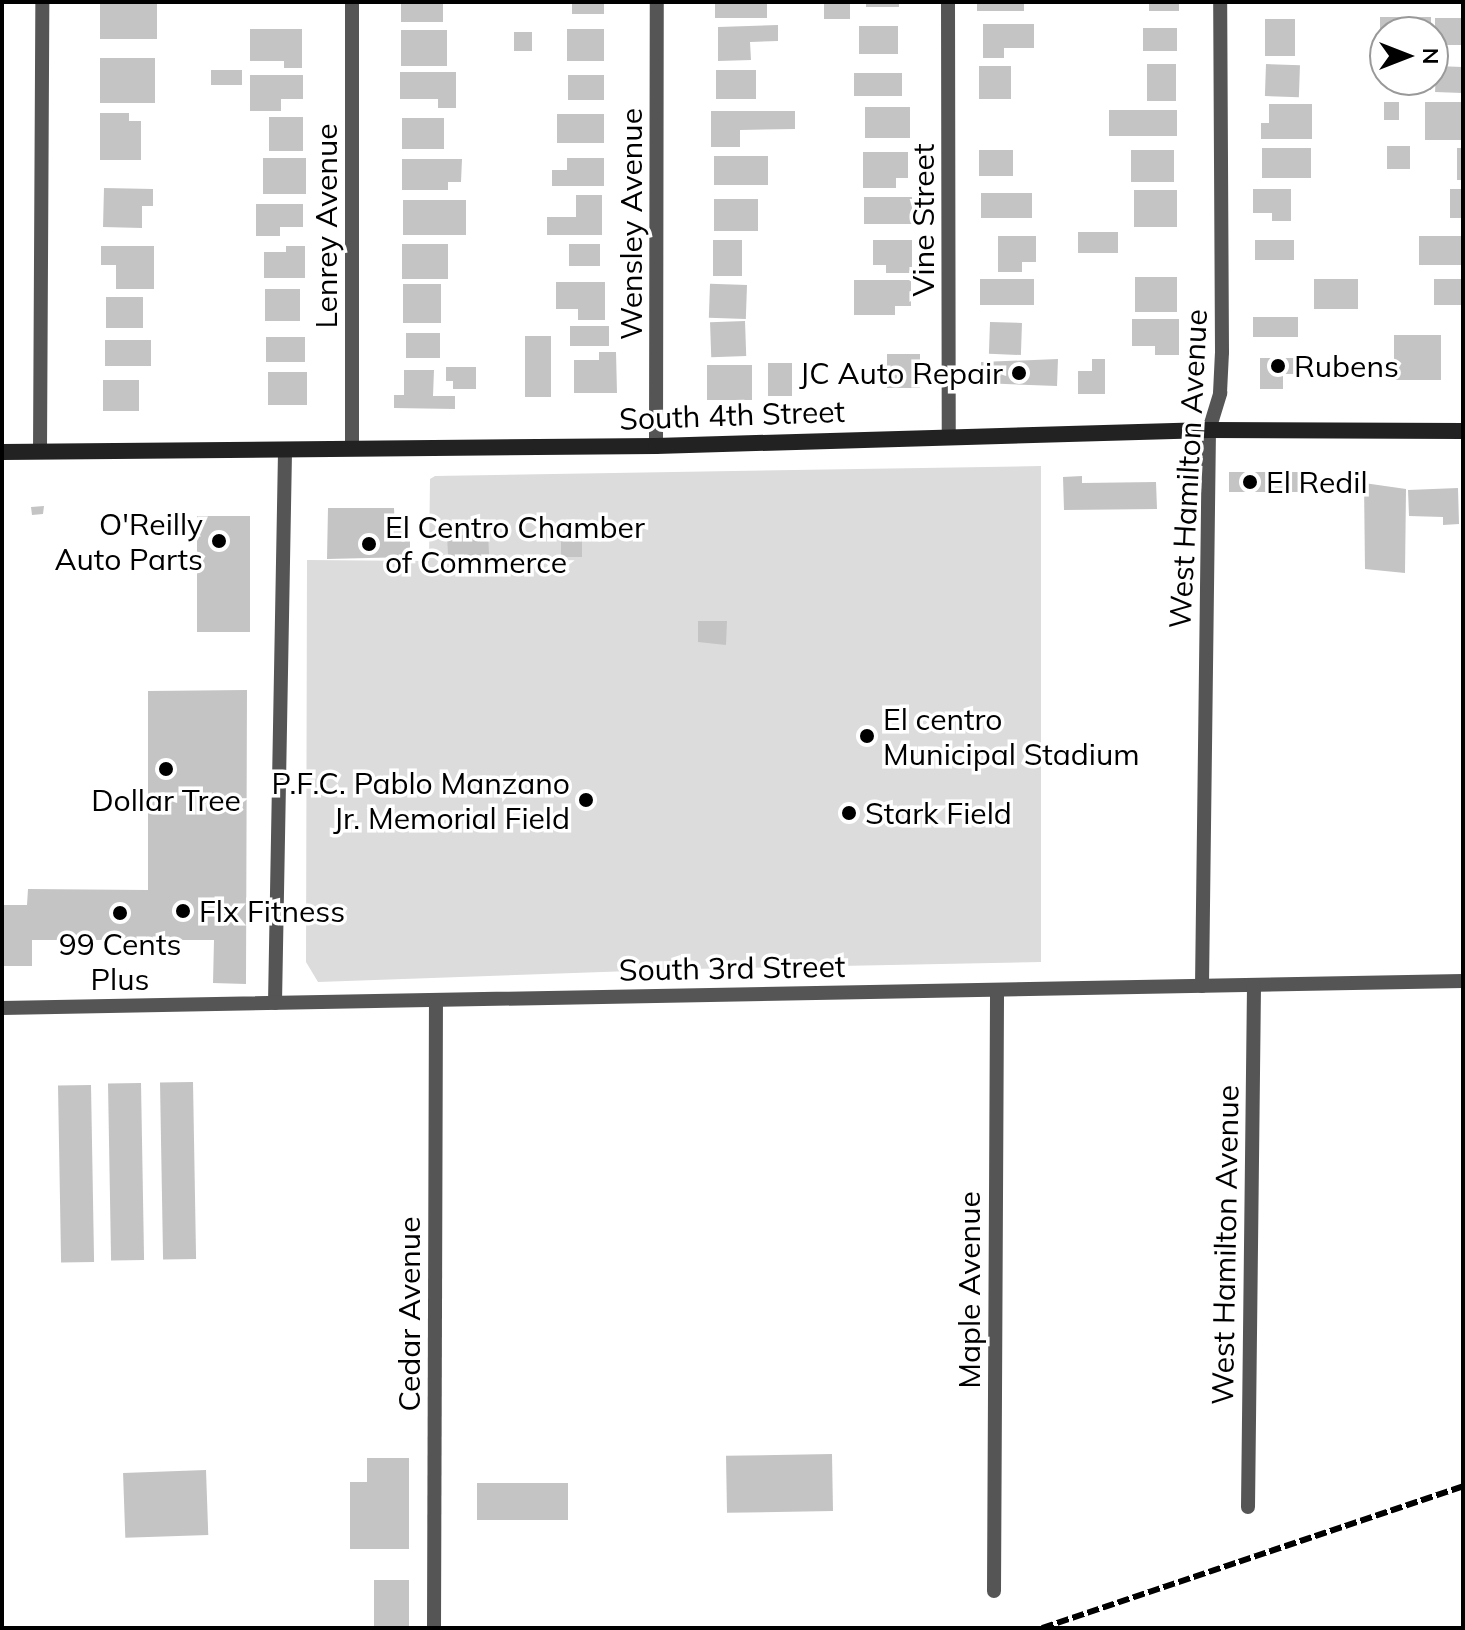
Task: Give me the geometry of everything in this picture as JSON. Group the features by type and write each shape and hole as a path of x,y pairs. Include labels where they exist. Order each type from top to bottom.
{"main road":[{"name":"South 4th Street","path":"2,452 656,446 1209,430 1463,431"}],"street":[{"path":"40,451 42,2"},
{"name":"Lenrey Avenue","path":"352,2 352,449"},
{"name":"Wensley Avenue","path":"656,446 657,2"},
{"name":"Vine Street","path":"948,2 949,437"},
{"name":"West Hamilton Avenue","path":"1202,986 1209,430 1220,393 1222,352 1220,2"},
{"path":"275,1003 285,450"},
{"name":"South 3rd Street","path":"2,1008 1463,981"},
{"name":"West Hamilton Avenue","path":"1248,1507 1254,985"},
{"name":"Maple Avenue","path":"994,1591 997,990"},
{"name":"Cedar Avenue","path":"434,1628 436,1000"}],"shaded area":[{"path":"1041,466 1041,962 690,969 318,982 306,962 307,560 429,561 430,479 435,476"}],"building":[{"path":"100,2 157,2 157,39 100,39"},
{"path":"401,2 443,2 443,22 401,22"},
{"path":"572,2 604,2 604,14 572,14"},
{"path":"715,2 767,2 767,18 715,18"},
{"path":"824,2 850,2 850,19 824,19"},
{"path":"866,2 899,2 899,7 866,7"},
{"path":"977,2 1024,2 1024,11 977,11"},
{"path":"1149,2 1179,2 1179,11 1149,11"},
{"path":"1449,18 1463,18 1463,45 1449,45"},
{"path":"1265,19 1295,19 1295,56 1265,56"},
{"path":"983,24 1034,24 1034,48 1004,48 1004,58 983,58"},
{"path":"778,25 778,41 750,42 751,60 718,61 718,27"},
{"path":"859,26 898,26 898,54 859,54"},
{"path":"1143,28 1177,28 1177,51 1143,51"},
{"path":"250,29 302,29 302,68 284,68 284,61 250,61"},
{"path":"567,29 604,29 604,61 567,61"},
{"path":"401,30 447,30 447,66 401,66"},
{"path":"514,32 532,32 532,51 514,51"},
{"path":"100,58 155,58 155,103 100,103"},
{"path":"1147,64 1176,64 1176,101 1147,101"},
{"path":"1266,64 1300,65 1299,97 1265,96"},
{"path":"979,66 1011,66 1011,99 979,99"},
{"path":"1449,66 1463,67 1462,93 1449,92"},
{"path":"211,70 242,70 242,85 211,85"},
{"path":"716,70 756,70 756,99 716,99"},
{"path":"400,72 456,72 456,108 438,108 438,99 400,99"},
{"path":"854,73 902,73 902,96 854,96"},
{"path":"250,75 303,75 303,99 281,99 281,111 250,111"},
{"path":"568,75 604,75 604,100 568,100"},
{"path":"1384,102 1399,102 1399,120 1384,120"},
{"path":"1425,102 1463,102 1463,140 1425,140"},
{"path":"1269,104 1312,104 1312,139 1261,139 1261,123 1269,123"},
{"path":"865,107 910,107 910,138 865,138"},
{"path":"1109,110 1177,110 1177,136 1109,136"},
{"path":"711,111 795,111 795,129 740,130 740,147 711,147"},
{"path":"100,113 129,113 129,121 141,121 141,160 100,160"},
{"path":"557,114 604,114 604,143 557,143"},
{"path":"269,117 303,117 303,151 269,151"},
{"path":"402,118 444,118 444,149 402,149"},
{"path":"1387,146 1410,146 1410,169 1387,169"},
{"path":"1262,148 1311,148 1311,178 1262,178"},
{"path":"1457,148 1463,148 1463,180 1457,180"},
{"path":"979,150 1013,150 1013,176 979,176"},
{"path":"1131,150 1174,150 1174,182 1131,182"},
{"path":"863,152 908,152 908,178 896,178 896,188 863,188"},
{"path":"714,156 768,156 768,185 714,185"},
{"path":"263,158 306,158 306,194 263,194"},
{"path":"567,158 604,158 604,186 552,186 552,170 567,170"},
{"path":"402,159 462,159 461,182 448,182 448,190 402,190"},
{"path":"104,188 153,189 153,206 142,206 142,228 103,227"},
{"path":"1253,189 1291,189 1291,221 1272,221 1272,213 1253,213"},
{"path":"1450,189 1463,189 1463,218 1450,218"},
{"path":"1134,190 1177,190 1177,227 1134,227"},
{"path":"981,193 1032,193 1032,218 981,218"},
{"path":"576,195 602,195 602,235 547,235 547,217 576,217"},
{"path":"864,197 912,197 912,224 864,224"},
{"path":"714,199 758,199 758,231 714,231"},
{"path":"403,200 466,200 466,235 403,235"},
{"path":"256,204 303,204 303,227 280,227 280,236 256,236"},
{"path":"1078,232 1118,232 1118,253 1078,253"},
{"path":"998,236 1036,236 1036,262 1022,262 1022,272 998,272"},
{"path":"1419,236 1463,236 1463,265 1419,265"},
{"path":"713,240 742,240 742,276 713,276"},
{"path":"873,240 912,240 912,273 886,273 886,265 873,265"},
{"path":"1255,240 1294,240 1294,260 1255,260"},
{"path":"402,244 448,244 448,279 402,279"},
{"path":"569,244 600,244 600,266 569,266"},
{"path":"101,246 154,246 154,289 116,289 116,265 101,265"},
{"path":"286,246 305,246 305,278 264,278 264,252 286,252"},
{"path":"1135,277 1177,277 1177,312 1135,312"},
{"path":"980,279 1034,279 1034,305 980,305"},
{"path":"1314,279 1358,279 1358,309 1314,309"},
{"path":"1434,279 1463,279 1463,305 1434,305"},
{"path":"854,280 911,280 911,306 895,306 895,315 854,315"},
{"path":"556,282 605,282 605,320 578,320 578,309 556,309"},
{"path":"403,284 441,284 441,323 403,323"},
{"path":"710,284 747,285 746,319 709,318"},
{"path":"265,289 300,289 300,321 265,321"},
{"path":"106,297 143,297 143,328 106,328"},
{"path":"1253,317 1298,317 1298,337 1253,337"},
{"path":"1132,319 1179,319 1179,355 1155,355 1155,346 1132,346"},
{"path":"745,321 746,356 711,357 710,322"},
{"path":"990,322 1022,323 1021,355 989,354"},
{"path":"570,326 609,326 609,346 570,346"},
{"path":"406,333 440,333 440,358 406,358"},
{"path":"1394,335 1441,335 1441,380 1394,380"},
{"path":"525,336 551,336 551,397 525,397"},
{"path":"266,337 305,337 305,362 266,362"},
{"path":"105,340 151,340 151,366 105,366"},
{"path":"599,352 616,352 617,393 574,393 574,360 599,360"},
{"path":"887,354 920,354 920,388 887,388"},
{"name":"Rubens","path":"1260,358 1297,358 1296,374 1283,374 1283,389 1260,389"},
{"name":"JC Auto Repair","path":"1058,359 1057,386 981,383 981,362"},
{"path":"1092,359 1105,359 1105,394 1078,394 1078,371 1092,371"},
{"path":"768,363 792,363 792,396 768,396"},
{"path":"707,365 752,365 752,400 707,400"},
{"path":"446,367 476,367 476,389 453,389 453,381 446,381"},
{"path":"404,370 434,370 433,396 455,396 455,409 394,408 394,395 404,395"},
{"path":"268,372 307,372 307,405 268,405"},
{"path":"103,380 139,380 139,411 103,411"},
{"path":"1229,472 1300,472 1300,492 1229,492"},
{"path":"1082,476 1082,483 1156,482 1157,509 1064,510 1063,477"},
{"path":"1364,483 1406,489 1405,573 1365,569"},
{"path":"1458,488 1459,524 1443,525 1443,517 1409,516 1408,490"},
{"path":"44,506 43,514 32,515 31,507"},
{"name":"El Centro Chamber of Commerce","path":"328,508 394,508 395,530 410,531 410,557 327,559"},
{"path":"197,516 250,516 250,632 197,632"},
{"path":"488,534 489,555 448,557 447,536"},
{"path":"561,538 582,538 582,557 561,557"},
{"path":"698,621 727,621 726,645 698,642"},
{"path":"247,690 246,984 213,983 214,940 32,940 32,966 2,966 2,905 27,905 28,889 148,890 148,691"},
{"path":"193,1082 196,1259 163,1260 160,1083"},
{"path":"141,1083 144,1260 111,1261 108,1084"},
{"path":"91,1085 94,1262 61,1263 58,1086"},
{"path":"832,1454 833,1511 727,1513 726,1456"},
{"path":"367,1458 409,1458 409,1549 350,1549 350,1482 367,1482"},
{"path":"206,1470 208,1535 125,1538 123,1473"},
{"path":"477,1483 568,1483 568,1520 477,1520"},
{"path":"374,1580 409,1580 409,1628 374,1628"}],"railway":[{"path":"1042,1628 1463,1486"}],"place":[{"name":"Rubens","path":"1278,366"},
{"name":"JC Auto Repair","path":"1019,373"},
{"name":"El Redil","path":"1250,482"},
{"name":"O'Reilly Auto Parts","path":"219,541"},
{"name":"El Centro Chamber of Commerce","path":"369,544"},
{"name":"El centro Municipal Stadium","path":"867,736"},
{"name":"Dollar Tree","path":"166,769"},
{"name":"P.F.C. Pablo Manzano Jr. Memorial Field","path":"586,800"},
{"name":"Stark Field","path":"849,813"},
{"name":"Flx Fitness","path":"183,911"},
{"name":"99 Cents Plus","path":"120,913"}]}
